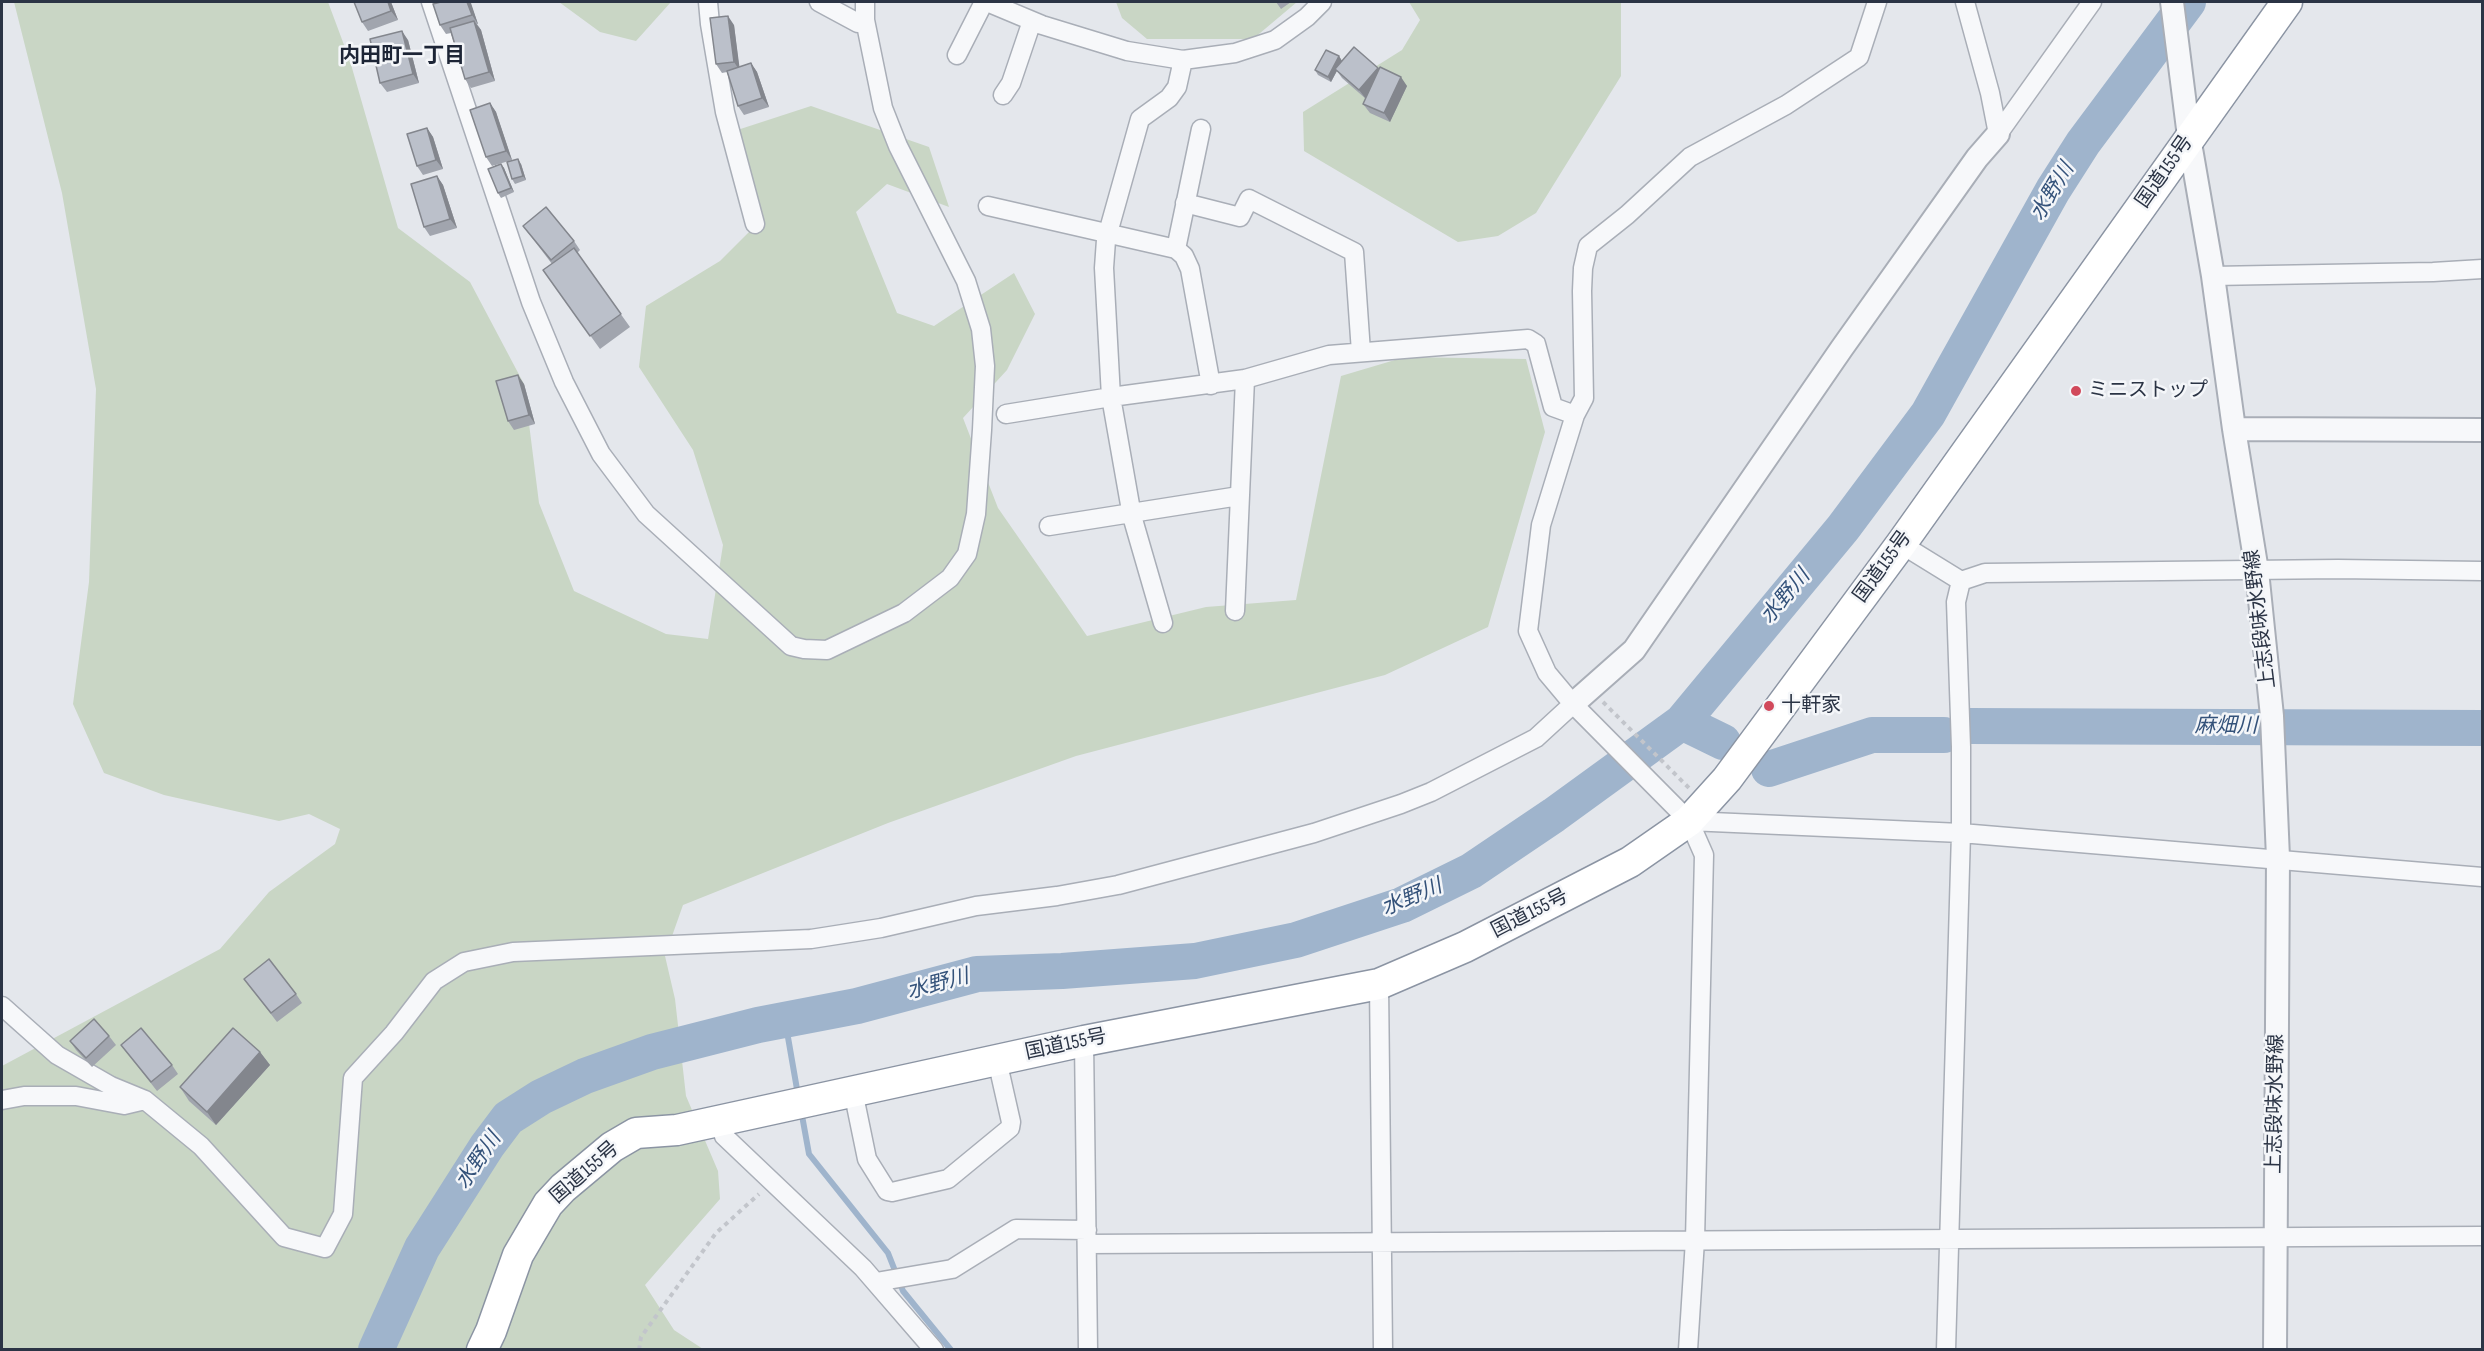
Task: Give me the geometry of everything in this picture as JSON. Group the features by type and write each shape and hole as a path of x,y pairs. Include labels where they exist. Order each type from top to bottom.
{"highway":[{"name":"国道155号","path":"482,1350 518,1255 548,1204 563,1188 612,1147 636,1133 677,1130 718,1119 1084,1041 1379,984 1465,947 1630,862 1682,813 1727,778 1901,544 2287,2"}],"street":[{"path":"430,2 531,302 564,382 601,454 646,514 791,646 827,650 904,613 950,578 967,554 976,514 986,366 981,329 966,280 898,146 883,108 865,11"},
{"path":"708,2 725,112 755,224"},
{"path":"819,2 858,23 865,11"},
{"path":"957,55 986,2 1032,21 1127,51 1183,60 1235,53 1275,40 1322,2"},
{"path":"1688,1350 1695,1240 1704,855 1682,813 1573,704 1547,673 1528,631 1540,525 1575,415 1584,398 1582,291 1583,268 1588,246 1627,215 1690,156 1786,105 1859,57 1877,2"},
{"path":"1965,2 1990,93 1998,134"},
{"path":"2,1006 57,1055 111,1086 145,1100 201,1146 284,1237 325,1248 343,1215 353,1078 394,1033 434,981 464,962 513,952 811,939 881,927 976,906 1057,896 1118,885 1314,833 1411,800 1536,738 1634,650 1849,339 1977,158 1998,134 2092,2"},
{"name":"上志段味水野線","path":"2172,2 2186,98 2189,137 2213,276 2234,429 2257,571 2274,742 2278,858 2275,1350"},
{"path":"1003,95 1011,83 1032,21"},
{"path":"1163,623 1132,513 1111,397 1104,268 1107,233 1140,119 1169,98 1177,87 1183,60"},
{"path":"1176,249 1201,129"},
{"path":"1185,203 1240,217 1249,199 1354,252 1361,352"},
{"path":"988,206 1176,249 1184,256 1190,269 1212,385"},
{"path":"2213,276 2482,269"},
{"path":"1006,414 1111,397 1245,380 1314,357 1528,339 1536,344 1553,407 1575,415"},
{"path":"1235,611 1245,380"},
{"path":"2234,429 2482,430"},
{"path":"1049,526 1239,496"},
{"path":"1901,544 1961,581"},
{"path":"1961,581 1985,573 2482,572"},
{"path":"1946,1350 1960,833 1961,747 1956,602 1961,581"},
{"path":"1682,813 2278,858 2482,877"},
{"path":"1379,984 1383,1350"},
{"path":"1084,1041 1088,1350"},
{"path":"853,1091 867,1159 887,1191 892,1192 948,1179 1010,1128 1011,1122 997,1060"},
{"path":"2,1100 24,1096 76,1096 124,1105 145,1100"},
{"path":"718,1119 724,1136 876,1282 934,1350"},
{"path":"876,1282 952,1269 1016,1229 1088,1237 1383,1242 2274,1235 2482,1236"}],"path":[{"path":"1599,698 1691,791"},
{"path":"639,1350 641,1337 716,1233 763,1190 771,1179"}],"green space":[{"path":"14,2 328,2 350,61 398,228 470,282 524,384 539,503 574,591 666,634 708,639 723,545 693,450 639,367 646,306 720,261 753,228 722,135 811,106 929,147 949,207 887,184 856,212 897,313 934,326 1014,273 1035,314 1007,370 963,418 998,508 1087,636 1206,607 1296,600 1341,376 1405,357 1526,359 1545,432 1488,627 1385,675 1076,756 888,823 683,905 665,956 675,999 686,1096 718,1171 720,1199 645,1285 674,1330 703,1349 2,1350 2,1066 220,949 269,892 335,844 340,829 309,814 279,821 164,795 104,773 73,704 89,582 96,389 62,193"},
{"path":"559,2 671,2 636,41 600,32"},
{"path":"1116,2 1297,2 1253,39 1147,39 1122,18"},
{"path":"1409,2 1621,3 1621,76 1536,213 1498,236 1458,242 1304,151 1303,112 1402,50 1420,20"}],"building":[{"path":"354,2 388,2 391,11 362,22"},
{"path":"467,2 472,15 440,25 433,4"},
{"path":"728,16 734,62 716,64 710,18"},
{"path":"474,21 489,72 465,79 450,28"},
{"path":"402,31 413,74 380,83 370,39"},
{"path":"1354,47 1378,68 1359,90 1335,69"},
{"path":"1326,50 1339,56 1328,77 1315,70"},
{"path":"751,63 762,98 738,106 727,71"},
{"path":"1380,67 1401,77 1384,113 1363,104"},
{"path":"490,103 506,151 486,157 470,110"},
{"path":"427,128 436,160 417,166 407,134"},
{"path":"518,159 523,176 512,179 507,162"},
{"path":"501,164 511,188 498,193 488,169"},
{"path":"437,176 450,219 424,227 411,184"},
{"path":"546,207 574,241 551,260 523,226"},
{"path":"574,248 621,314 590,336 543,270"},
{"path":"518,375 529,415 508,421 496,381"},
{"path":"269,959 296,994 271,1013 244,979"},
{"path":"94,1019 109,1036 86,1058 70,1041"},
{"path":"141,1028 172,1065 151,1082 121,1045"},
{"path":"233,1028 260,1052 207,1112 180,1087"}],"waterway":[{"name":"水野川","path":"376,1350 422,1248 487,1146 508,1118 541,1097 585,1076 652,1052 758,1025 857,1006 977,974 1062,971 1195,961 1296,940 1402,905 1471,871 1554,815 1682,722 1843,528 1928,414 2053,190 2083,143 2188,2"},
{"name":"麻畑川","path":"1682,722 1723,742"},
{"name":"麻畑川","path":"1969,726 2482,728"},
{"name":"麻畑川","path":"1769,769 1872,735 1944,735"},
{"path":"785,1020 798,1095"},
{"path":"801,1110 809,1154 888,1253 903,1291 951,1350"}],"place":[{"name":"ミニストップ","path":"2076,391"},
{"name":"十軒家","path":"1769,706"}],"district":[{"name":"内田町一丁目","path":"402,57"}]}
